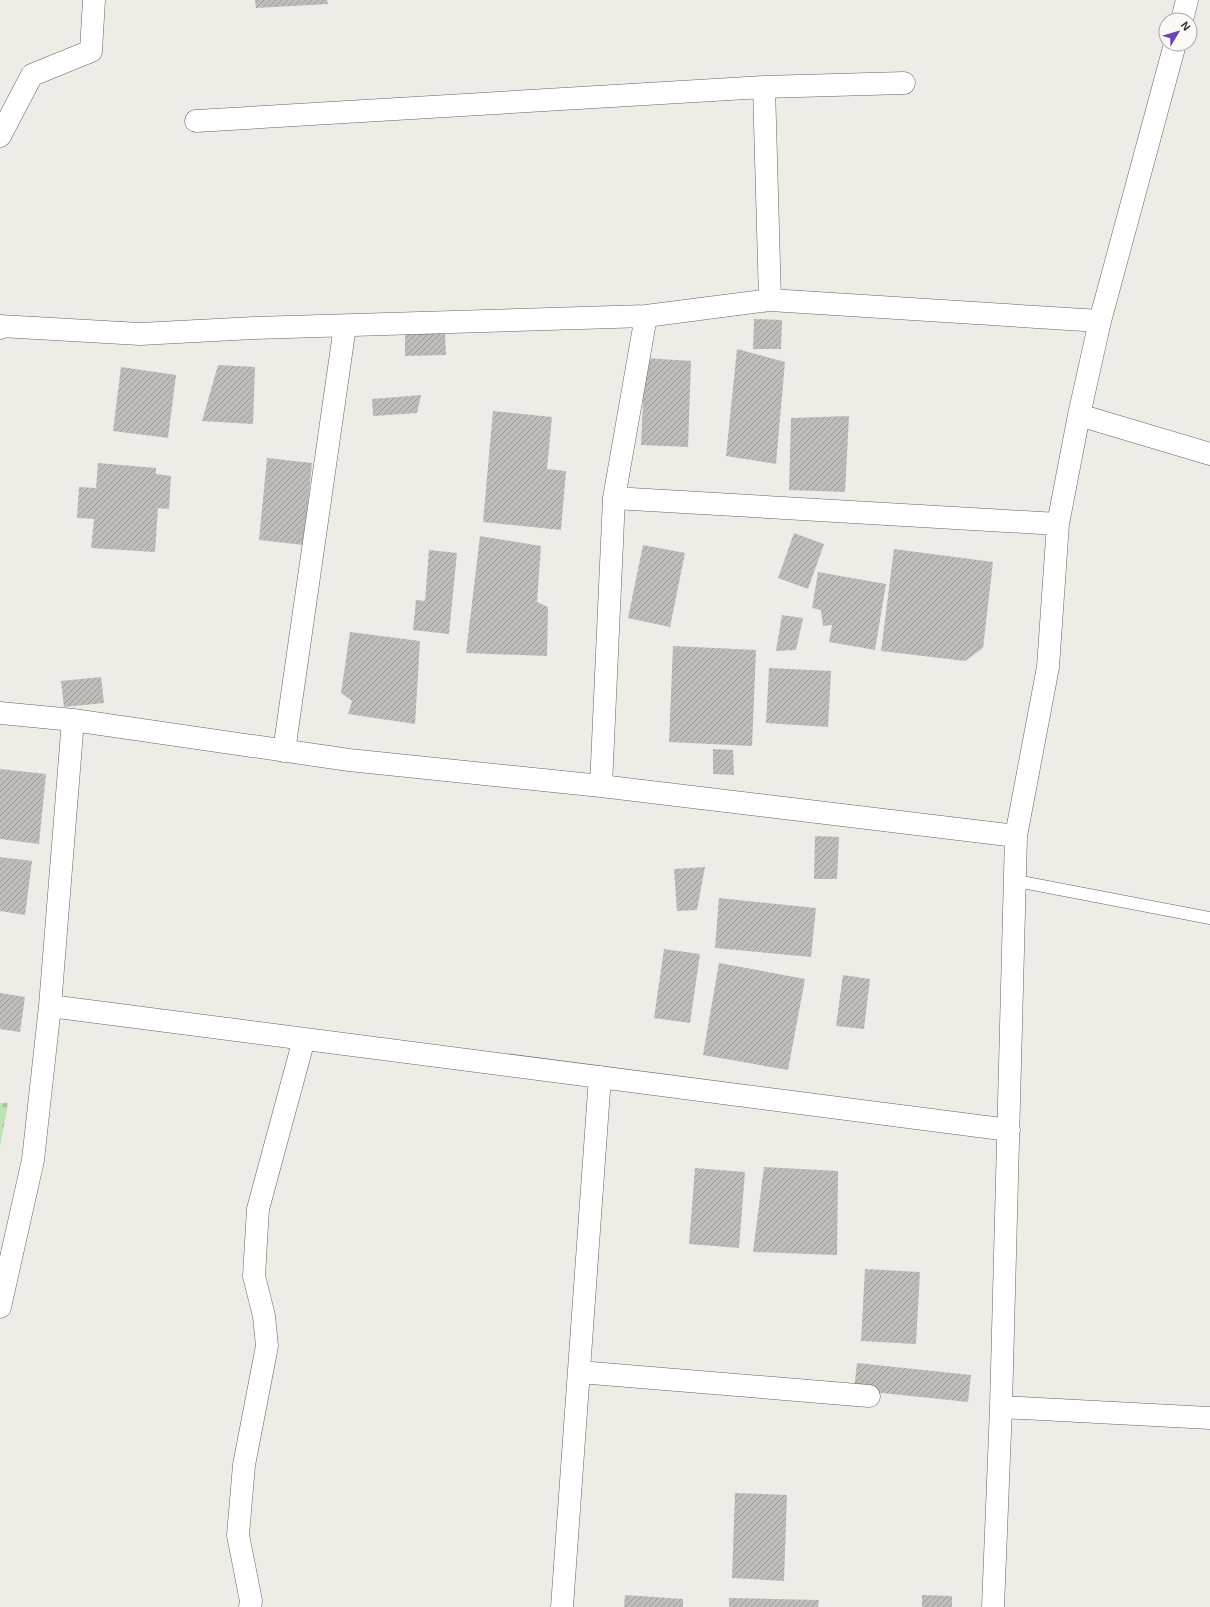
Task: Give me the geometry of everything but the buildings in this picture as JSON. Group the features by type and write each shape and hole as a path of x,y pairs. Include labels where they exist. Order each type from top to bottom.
{"street":[{"path":"0,136 32,75 91,51 94,0"},
{"path":"1184,12 1187,0"},
{"path":"993,1607 1001,1407 1016,836 1048,667 1058,524 1079,414 1100,321 1174,52"},
{"path":"196,121 764,87 904,83"},
{"path":"764,87 770,300"},
{"path":"0,326 25,329 140,334 646,316 770,300 1100,321"},
{"path":"601,786 614,498 646,316"},
{"path":"284,751 345,326"},
{"path":"1079,414 1210,454"},
{"path":"614,498 1058,524"},
{"path":"0,714 73,720 349,760 601,786 1016,836"},
{"path":"0,1307 33,1160 50,1006 73,720"},
{"path":"50,1006 1009,1130"},
{"path":"250,1607 251,1601 238,1535 244,1465 267,1346 264,1316 254,1276 258,1209 304,1039"},
{"path":"562,1607 600,1077"},
{"path":"579,1372 869,1396"},
{"path":"1001,1407 1210,1418"}],"lane":[{"path":"1016,881 1210,918"}],"green space":[{"path":"0,1103 8,1103 0,1147"}]}
